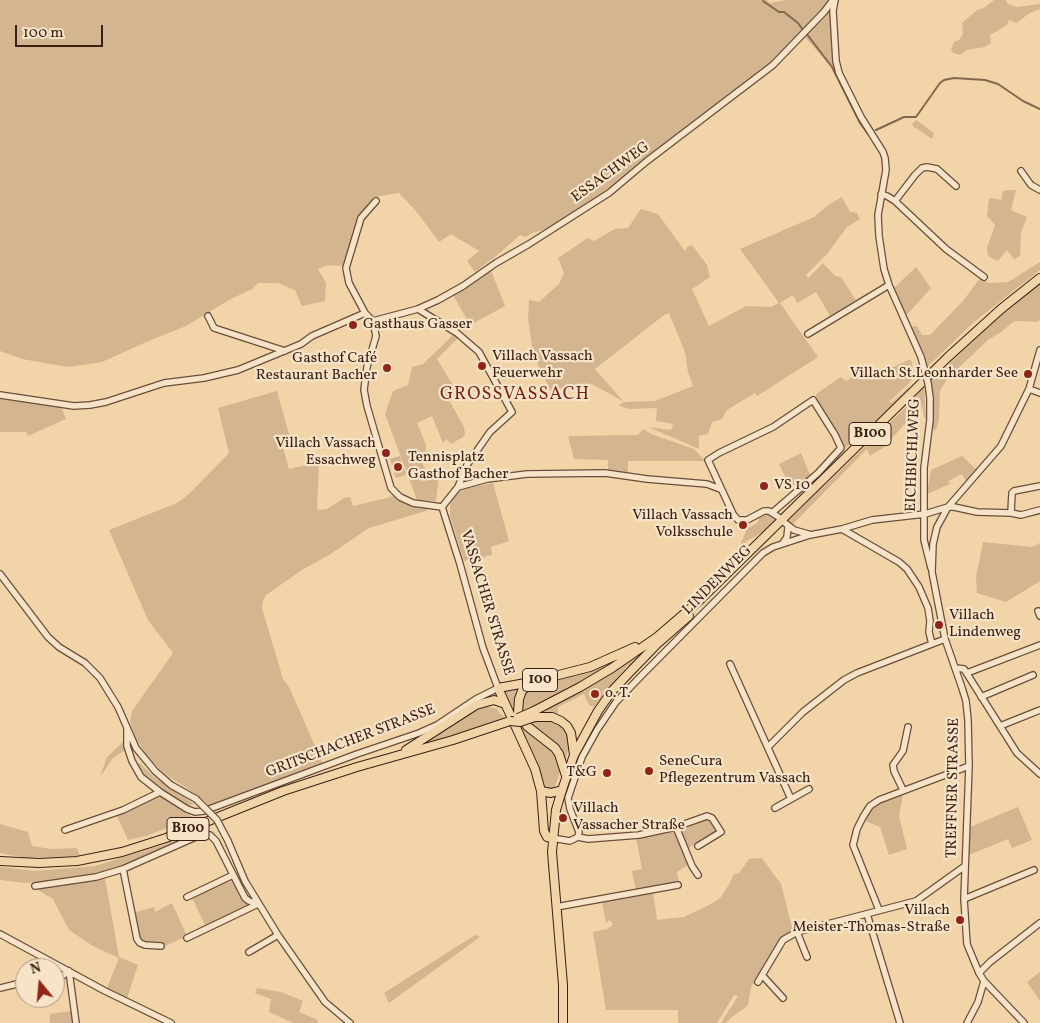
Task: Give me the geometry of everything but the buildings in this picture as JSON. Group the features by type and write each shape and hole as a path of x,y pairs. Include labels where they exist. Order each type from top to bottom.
{"main road":[{"name":"B100","path":"0,861 39,863 77,861 122,852 166,838 283,790 510,722 520,722 535,714 594,680 657,637 700,601 948,357 1001,309 1038,280"},
{"path":"552,838 566,776 574,756 598,711 612,691 657,644 695,611 700,601"},
{"name":"100","path":"498,688 531,682 597,664 631,650 646,639 657,637"},
{"name":"100","path":"531,682 522,691 519,699 518,713 527,726 555,748 566,776"},
{"name":"VASSACHER STRASSE","path":"498,688 535,769 541,791 544,831 547,837 552,838 553,875 563,985 563,1023"},
{"name":"100","path":"398,756 476,705 494,700 505,704"},
{"path":"535,714 552,717 567,726 571,733 574,756"},
{"path":"541,791 551,793 562,790"}],"street":[{"name":"ESSACHWEG","path":"373,321 418,309 463,286 496,263 609,193 647,161 773,66 834,0"},
{"name":"EICHBICHLWEG","path":"834,0 836,61 839,73 861,118 883,152 886,170 878,215 882,257 889,285 926,371 930,398 930,420 924,468 924,540 932,572"},
{"path":"895,201 922,168 937,169 956,186"},
{"path":"1021,171 1031,184 1040,190"},
{"path":"881,194 895,201 946,250 984,277"},
{"path":"376,201 361,218 346,268 349,283 365,313 373,321 376,336 367,367 364,390 367,406 391,488 400,497 413,503 442,507 458,486 467,465 490,432 512,412 479,352 457,333 418,309"},
{"path":"808,334 889,285"},
{"path":"0,395 74,406 90,406 123,398 164,382 204,378 238,370 301,344 312,336 365,313"},
{"path":"208,316 214,328 285,351"},
{"name":"TREFFNER STRASSE","path":"1024,1023 984,981 967,944 964,920 969,766 966,701 945,639 932,572 934,536 948,507 1001,446 1029,389 1040,350"},
{"path":"1029,389 1040,393"},
{"path":"773,512 818,474 840,448 835,435 813,400 773,427 708,460 720,489 738,520 747,520 764,511 773,512 780,518"},
{"path":"458,486 527,474 605,473 707,484 720,489"},
{"path":"1012,513 1012,492 1040,486"},
{"path":"948,507 954,506 977,512 1021,515 1040,510"},
{"name":"VASSACHER STRASSE","path":"442,507 483,648 498,688"},
{"name":"LINDENWEG","path":"578,837 579,832 568,804 570,792 582,757 616,702 763,553 783,543 810,535 842,529 872,520 925,514 948,507"},
{"path":"783,543 787,537 787,525 810,535"},
{"path":"842,529 899,562 914,577 928,608 929,632 932,644"},
{"name":"GRITSCHACHER STRASSE","path":"0,574 48,637 59,647 85,663 100,678 118,707 136,748 155,771 171,785 196,799 217,820 245,881 258,904 325,1002 350,1023"},
{"path":"768,746 803,712 844,680 945,639"},
{"path":"967,673 1040,645"},
{"path":"730,664 791,799"},
{"path":"956,668 964,669 1017,752 1040,774"},
{"path":"981,696 1033,675"},
{"name":"GRITSCHACHER STRASSE","path":"127,728 127,746 141,777 160,792 195,812 204,811 419,733 437,725 476,699 498,688"},
{"path":"1000,726 1040,710"},
{"path":"903,790 893,765 903,751 908,727"},
{"path":"879,910 853,845 857,829 870,806 903,790 969,766"},
{"path":"775,808 809,789"},
{"path":"64,830 129,808 160,792"},
{"path":"552,838 570,841 578,837 639,835 676,827 707,816 712,818 721,832 698,846"},
{"path":"676,827 688,857 698,875"},
{"path":"35,886 96,877 123,869 198,836 210,835 214,838 245,898 258,904"},
{"path":"758,982 783,940 797,932 916,901 965,866"},
{"path":"123,869 137,939 145,945 162,946"},
{"path":"964,899 1034,870"},
{"path":"187,897 233,875"},
{"path":"556,907 678,885"},
{"path":"186,938 258,904"},
{"path":"867,914 900,1023"},
{"path":"979,973 990,962 1040,923"},
{"path":"797,932 807,957"},
{"path":"0,934 171,1023"},
{"path":"249,952 278,934"},
{"path":"65,974 69,971"},
{"path":"69,971 76,1023"},
{"path":"762,975 783,998"},
{"path":"967,1023 978,1002 984,981"},
{"path":"0,988 15,984"}],"shaded area":[{"path":"0,0 767,0 770,3 787,0 830,0 778,58 618,184 552,228 532,233 525,237 520,235 475,272 467,261 479,251 451,234 439,242 416,211 399,193 374,197 361,214 345,266 328,265 318,269 326,283 325,301 302,306 295,290 278,283 258,283 252,289 229,300 186,326 102,362 68,367 22,359 0,351"},
{"path":"994,0 1006,0 1008,4 1017,7 1040,4 1040,9 1028,14 1017,23 1009,20 1007,25 990,35 991,43 985,47 967,50 960,55 953,53 951,49 954,42 959,40 963,34 962,23 977,10 984,8"},
{"path":"832,2 835,69 834,70 804,36"},
{"path":"916,120 934,133 932,139 915,129 912,124"},
{"path":"1016,190 1011,210 1027,217 1021,232 1020,256 1014,259 1007,250 998,261 988,256 987,248 995,225 987,216 989,199 1001,200 1003,191"},
{"path":"842,197 850,212 857,213 860,219 847,227 827,254 806,275 808,278 823,263 835,276 841,277 856,300 830,316 816,292 797,303 793,295 780,303 818,357 757,396 755,393 727,410 722,419 712,422 708,434 699,436 699,449 648,427 671,430 673,424 656,421 657,408 629,409 618,405 624,402 592,384 567,386 551,392 533,354 528,318 529,300 539,302 559,284 564,273 558,258 588,238 594,241 615,229 628,228 641,209 658,214 685,251 687,247 692,245 707,265 710,277 692,289 709,326 746,306 771,307 779,303 740,249 814,217","holes":["669,313 685,352 688,372 693,386 655,401 624,402 595,369"]},
{"path":"1040,262 1040,270 974,322 927,367 924,356 910,327 917,326 922,335 930,335 963,301 980,278 989,283 1008,282"},
{"path":"916,267 931,288 905,317 893,289"},
{"path":"490,268 505,306 470,325 453,295 480,278"},
{"path":"1040,284 1040,320 1037,322 1016,321 1012,323 989,339 947,379 940,391 939,420 936,430 932,429 934,405 931,381 1006,309"},
{"path":"453,335 458,338 437,359 457,392 448,398 464,427 465,434 451,444 447,439 443,443 432,416 417,423 426,445 426,452 419,455 428,476 439,476 436,501 417,500 385,414 393,391 408,385 412,367 423,364"},
{"path":"911,359 913,378 889,402 891,403 909,387 908,390 852,444 844,448 816,400 816,394 841,377 846,381 865,369 880,373"},
{"path":"924,387 926,418 924,418 922,405 883,448 870,456 867,449 793,524 788,521 906,407"},
{"path":"277,391 290,438 281,441 289,469 319,462 317,510 327,509 344,498 350,497 353,506 391,497 392,495 407,504 428,508 426,511 369,528 266,595 262,608 283,679 289,687 323,764 210,806 196,794 165,774 147,756 136,739 130,722 132,711 173,653 148,620 109,530 177,503 189,494 229,453 218,408"},
{"path":"0,396 61,406 66,419 28,436 26,432 0,432"},
{"path":"643,429 651,434 694,449 705,461 628,461 628,475 608,471 608,460 574,459 568,436 638,435"},
{"path":"801,453 810,475 803,481 790,487 779,464"},
{"name":"Tennisplatz Gasthof Bacher","path":"400,456 406,475 396,478 390,459"},
{"path":"962,456 977,470 966,481 962,474 948,481 950,484 927,494 931,470"},
{"path":"493,483 509,541 491,547 492,555 464,561 450,516 450,505 456,494 466,488"},
{"path":"772,515 777,519 766,530 747,541 734,559 747,529 757,523 760,517"},
{"path":"983,542 1032,547 1040,543 1040,581 1006,602 977,593 976,577"},
{"path":"638,655 640,658 632,666 627,666 594,707 589,705 584,694 558,707 556,715 544,711 607,676"},
{"path":"609,663 610,665 579,685 536,706 521,711 521,702 527,691 536,685 585,672"},
{"path":"523,687 517,697 516,713 513,714 503,691"},
{"path":"484,706 498,709 505,718 455,736 416,747 473,710"},
{"path":"538,719 559,723 565,729 570,741 565,763 528,724"},
{"path":"522,725 551,748 556,755 560,772 554,789 546,790 544,788 535,762 518,727"},
{"path":"123,742 125,750 113,758 100,777 107,757"},
{"path":"140,763 153,776 194,804 187,806 147,778 138,764"},
{"path":"903,794 899,816 907,849 889,855 880,827 863,820 875,805 883,800"},
{"path":"160,795 194,818 146,836 128,840 117,816"},
{"path":"1018,807 1032,840 1012,848 1008,839 969,855 970,827"},
{"path":"707,819 710,820 716,829 714,834 686,849 680,831"},
{"path":"0,824 28,832 32,846 51,849 77,848 80,856 27,858 0,853"},
{"path":"673,831 677,834 690,864 677,872 679,883 636,891 632,871 642,869 636,838"},
{"path":"194,833 194,836 122,867 95,875 52,882 25,883 0,880 0,867 35,871 95,866 163,845"},
{"path":"762,858 781,884 793,931 782,938 777,944 751,987 748,1005 745,1008 726,1023 721,1023 738,996 734,995 717,1023 678,1023 678,1010 606,1010 593,932 607,929 613,925 610,920 606,923 602,901 653,892 657,920 684,917 721,897 734,874 739,873 749,859"},
{"path":"105,878 119,957 138,965 127,998 107,988 119,958 93,946 69,930 53,899 38,890 43,887"},
{"path":"230,879 234,880 249,906 206,927 192,898"},
{"path":"172,903 187,936 163,947 142,941 138,934 133,913 154,907 155,912"},
{"path":"475,935 480,937 389,1003 384,993"},
{"path":"1040,972 1040,1001 1027,982"},
{"path":"257,988 281,992 303,1001 299,1012 318,1020 317,1023 293,1023 269,1012 271,999 255,993"},
{"path":"71,1011 73,1023 50,1023 50,1014"}],"waterway":[{"path":"763,1 779,12 784,12 798,23 803,30"},
{"path":"806,33 832,67 860,123 868,134"},
{"path":"876,130 904,117 916,117 940,83 954,78 985,80 998,84 1023,101 1040,109"}],"place":[{"name":"Gasthaus Gasser","path":"353,325"},
{"name":"Villach Vassach Feuerwehr","path":"482,366"},
{"name":"Gasthof Café Restaurant Bacher","path":"387,368"},
{"name":"Villach St.Leonharder See","path":"1028,374"},
{"name":"Villach Vassach Essachweg","path":"386,453"},
{"name":"Tennisplatz Gasthof Bacher","path":"398,467"},
{"name":"VS 10","path":"764,486"},
{"name":"Villach Vassach Volksschule","path":"743,525"},
{"name":"Villach Lindenweg","path":"939,625"},
{"name":"o. T.","path":"595,694"},
{"name":"SeneCura Pflegezentrum Vassach","path":"649,771"},
{"name":"T&G","path":"607,773"},
{"name":"Villach Vassacher Straße","path":"563,818"},
{"name":"Villach Meister-Thomas-Straße","path":"960,920"}],"district":[{"name":"GROSSVASSACH","path":"515,396"}]}
